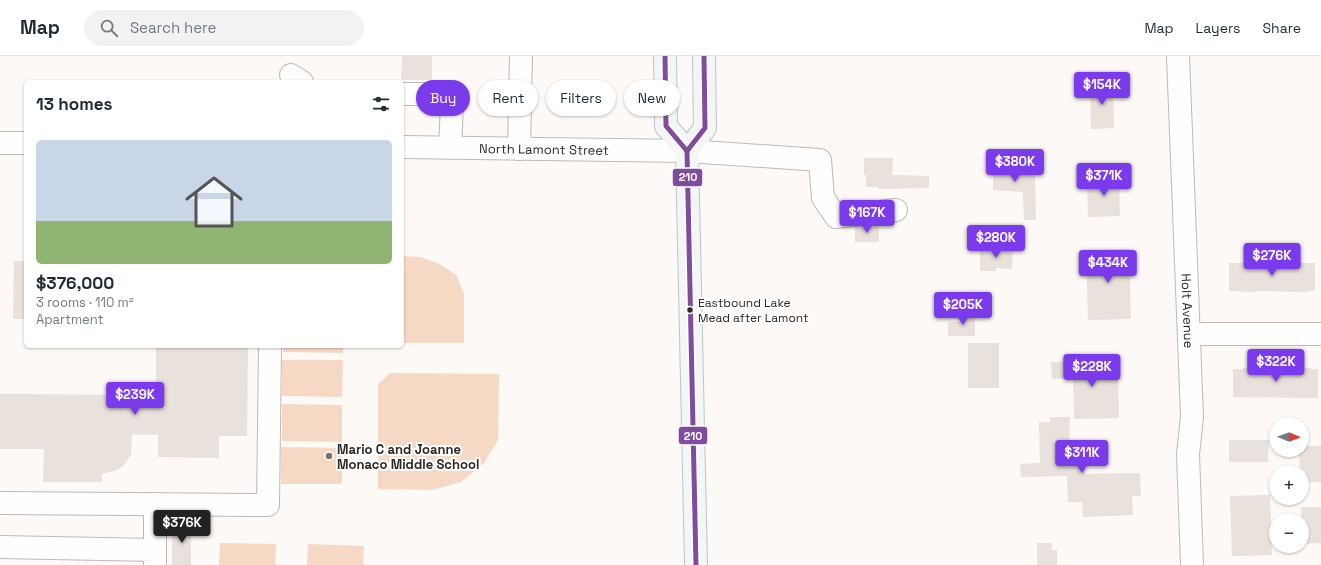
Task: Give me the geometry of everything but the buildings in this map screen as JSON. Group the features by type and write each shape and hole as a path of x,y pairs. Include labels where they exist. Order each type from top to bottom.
{"main road":[{"path":"665,56 666,126 687,151 696,565"},
{"path":"687,151 705,128 704,56"}],"street":[{"path":"519,149 521,56"},
{"name":"Holt Avenue","path":"1178,56 1192,417 1188,454 1192,565"},
{"path":"404,94 442,94 452,105 450,148"},
{"path":"0,143 24,144"},
{"name":"North Lamont Street","path":"404,148 687,151 820,160 823,198 836,217 896,210"},
{"path":"1189,334 1321,334"},
{"path":"0,503 268,505 270,348"},
{"path":"0,547 155,557 155,504"}],"shaded area":[{"path":"404,256 420,257 438,263 456,275 464,294 464,343 404,343"},
{"path":"283,348 343,348 343,353 283,352"},
{"path":"282,360 343,360 342,397 282,396"},
{"path":"390,373 499,374 498,440 484,463 461,482 433,490 378,489 378,384"},
{"path":"282,404 342,405 342,442 282,441"},
{"path":"281,447 342,448 342,484 281,484"},
{"path":"220,543 276,544 275,565 219,565"},
{"path":"308,544 364,546 363,565 307,565"}],"transit line":[{"name":"210","path":"665,56 666,126 687,151 696,565"},
{"name":"210","path":"687,151 705,128 704,56"}],"place":[{"name":"Eastbound Lake Mead after Lamont","path":"690,310"},
{"name":"Mario C and Joanne Monaco Middle School","path":"329,456"}]}
